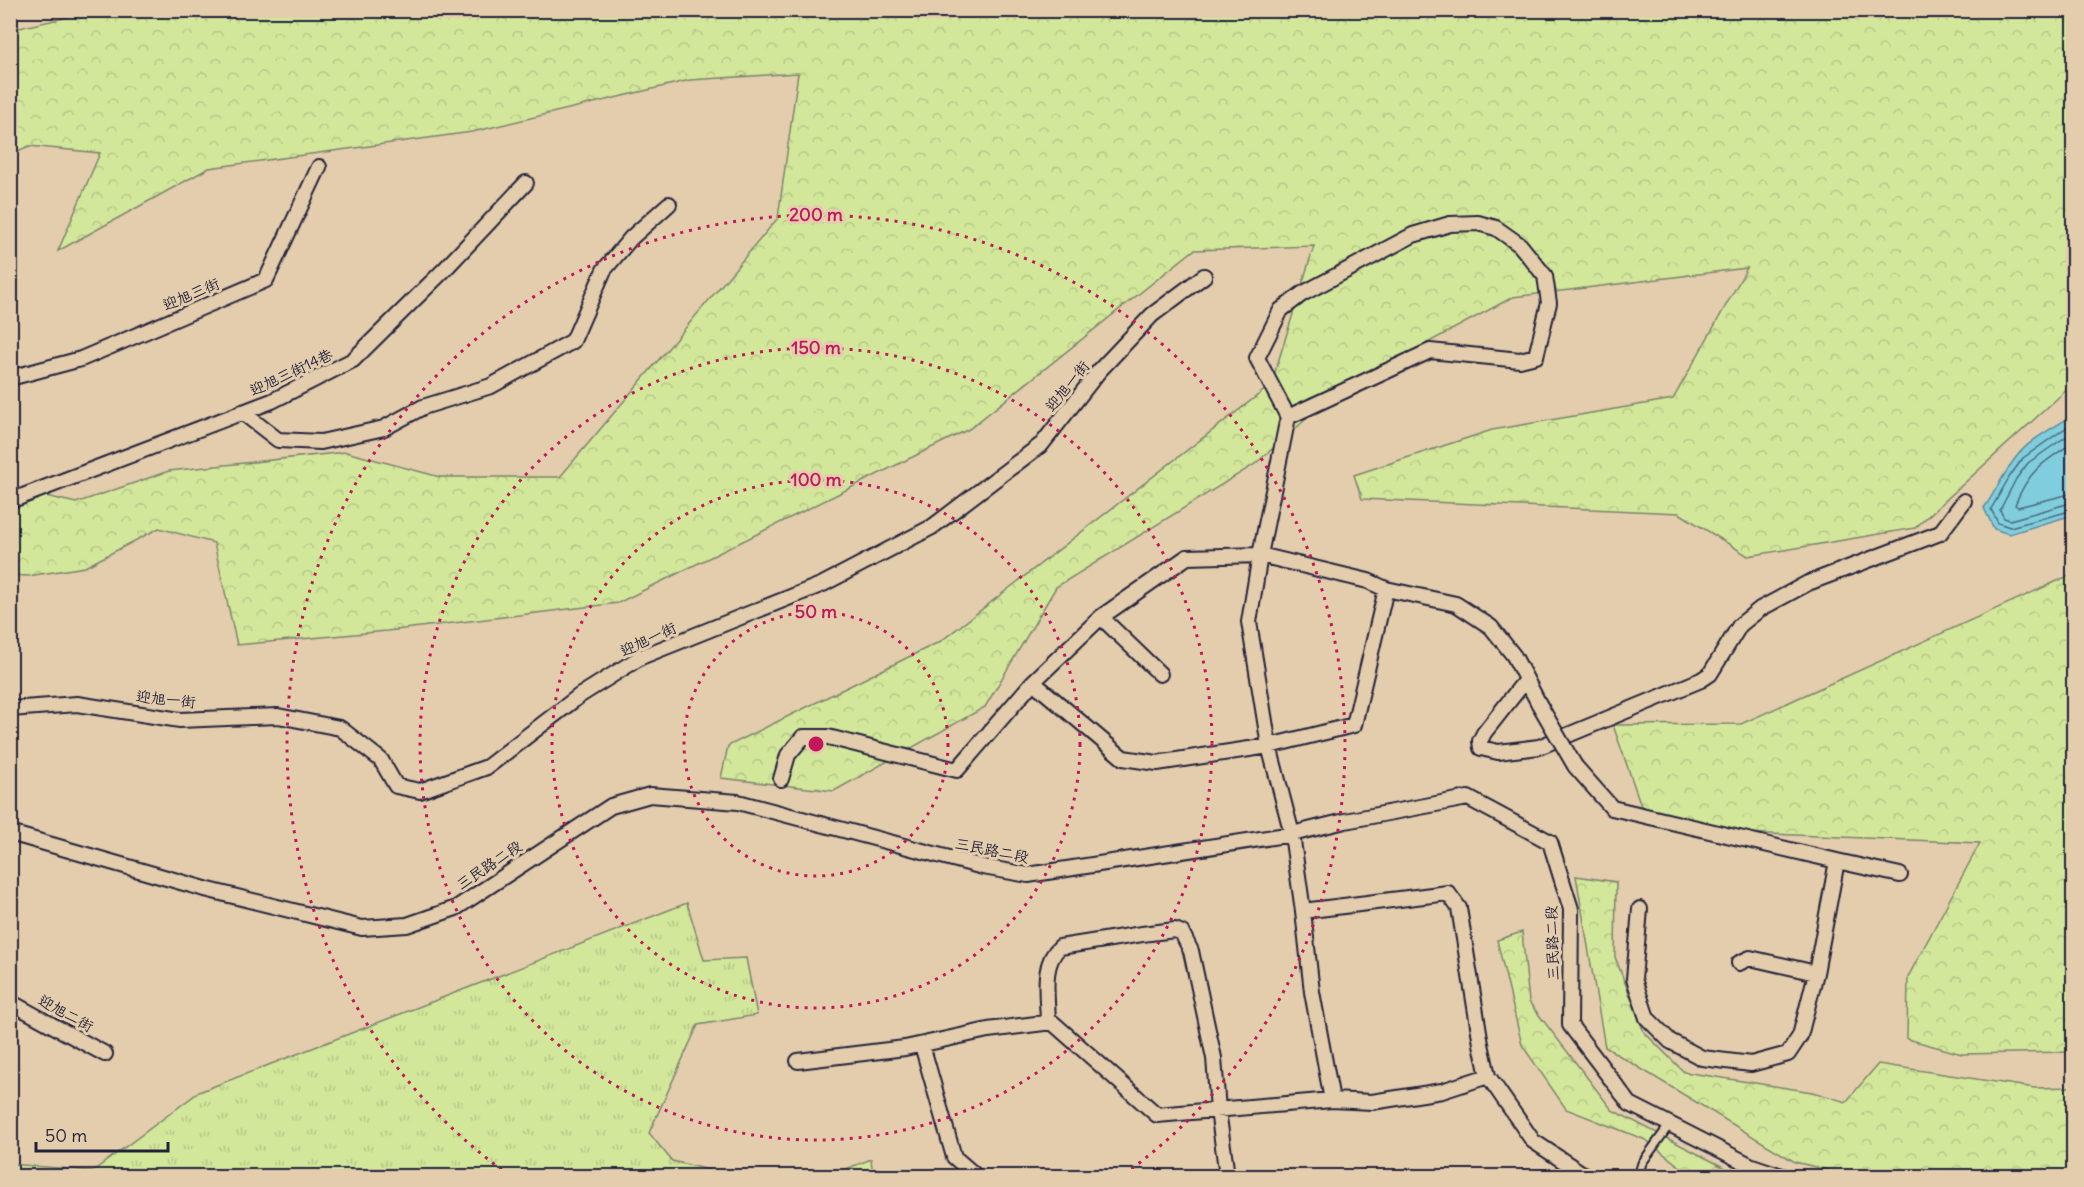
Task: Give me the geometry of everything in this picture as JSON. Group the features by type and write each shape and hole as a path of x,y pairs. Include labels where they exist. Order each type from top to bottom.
{"street":[{"name":"迎旭三街","path":"10,378 81,359 266,280 319,166"},
{"name":"迎旭三街14巷","path":"10,501 272,401 353,360 445,269 526,183"},
{"path":"242,412 278,440 321,442 384,428 423,407 491,386 573,341 604,270 631,238 669,204"},
{"path":"1288,417 1430,351 1520,360 1536,356 1550,303 1545,276 1520,244 1496,228 1478,223 1450,224 1413,235 1302,294 1281,310 1257,358 1288,417 1260,555 1250,622 1269,746 1292,834 1312,992 1332,1100"},
{"name":"迎旭一街","path":"10,709 77,704 180,720 278,716 340,728 381,760 396,786 420,791 446,783 487,767 579,696 641,657 823,584 932,527 1042,444 1099,371 1152,315 1204,276"},
{"path":"1526,681 1484,733 1480,741 1481,748 1498,752 1539,747 1701,680 1710,674 1740,625 1760,609 1808,583 1940,532 1964,501"},
{"path":"781,779 788,755 803,737 828,737 957,770 1033,682 1101,617 1186,557 1260,555 1368,581 1386,589 1456,604 1491,627 1514,656 1575,766 1612,808 1900,875"},
{"path":"1033,682 1123,758 1157,763 1269,746 1354,724 1386,589"},
{"path":"1101,617 1160,674"},
{"name":"三民路二段","path":"10,833 205,889 362,928 407,925 456,908 611,806 650,795 738,802 983,867 1028,875 1292,834 1345,821 1468,798 1550,842 1570,909 1570,1025 1630,1104 1752,1166 1782,1176"},
{"path":"1640,909 1634,979 1647,1018 1670,1041 1702,1058 1751,1064 1788,1054 1800,1036 1816,973 1837,861"},
{"path":"1303,911 1448,893 1460,908 1488,1076 1533,1141 1586,1176"},
{"path":"1048,1023 1048,963 1053,953 1060,948 1142,934 1175,930 1182,933 1191,951 1214,1058 1227,1176"},
{"path":"1739,963 1750,958 1816,973"},
{"name":"迎旭二街","path":"10,1002 105,1054"},
{"path":"798,1061 922,1045 988,1030 1052,1022 1157,1115 1332,1100 1372,1102 1442,1091 1488,1076"},
{"path":"922,1045 954,1157 976,1176"}],"lane":[{"path":"1638,1176 1642,1163 1670,1124"}],"green space":[{"path":"100,10 2073,11 2073,384 1915,528 1748,556 1679,513 1362,499 1354,475 1492,430 1673,399 1747,268 1513,297 1339,390 1255,464 1056,587 985,707 834,791 721,778 728,746 941,641 1271,385 1314,246 1194,250 969,429 618,603 387,631 237,645 214,543 159,528 85,567 28,576 11,575 11,488 76,503 169,471 346,452 440,477 560,477 778,218 798,73 690,80 472,132 209,168 58,251 100,153 29,146 11,154 10,30"},
{"path":"2073,574 2073,1052 1962,1054 1907,1039 1908,977 1980,843 1700,831 1645,817 1613,725 1741,724"},
{"path":"1576,876 1616,882 1615,957 1644,1032 1684,1072 1812,1092 1846,1102 1878,1064 2035,1088 2073,1087 2073,1176 1853,1176 1795,1162 1605,1047"},
{"path":"687,903 704,960 746,958 757,1015 698,1025 649,1133 672,1161 733,1176 11,1176 11,1164 93,1171 199,1092"},
{"path":"1522,932 1529,1002 1612,1110 1741,1176 1692,1176 1646,1140 1566,1109 1522,1045 1497,940"},
{"path":"871,1159 873,1176 829,1176"}],"water":[{"path":"2073,415 2073,515 2009,534 1994,529 1984,508 2012,462 2029,444"}]}
